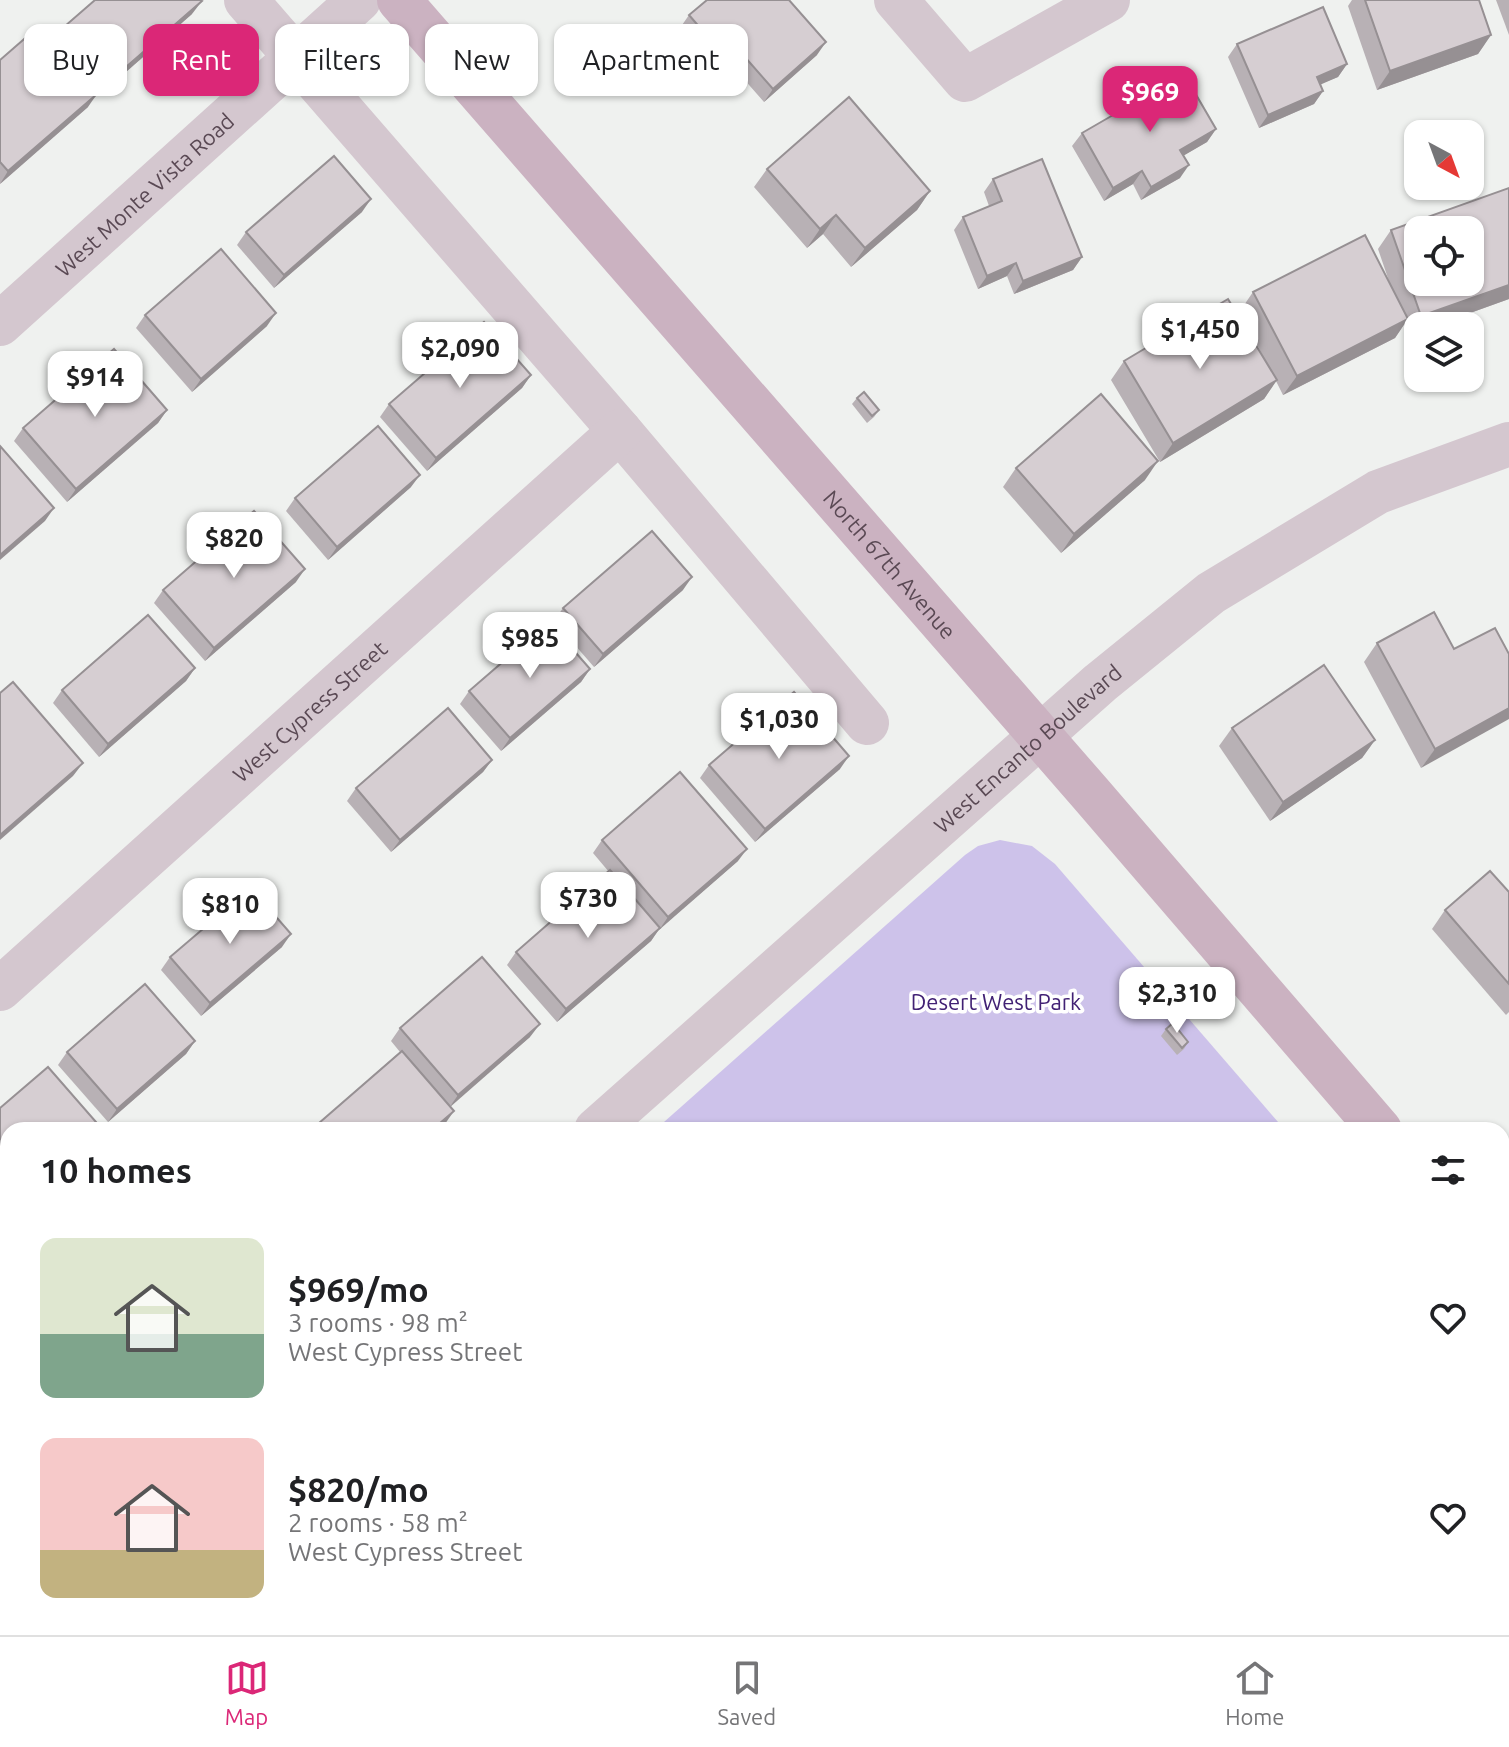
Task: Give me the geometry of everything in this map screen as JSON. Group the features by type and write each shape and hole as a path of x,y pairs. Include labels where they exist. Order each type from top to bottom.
{"main road":[{"name":"North 67th Avenue","path":"399,0 1373,1122"}],"street":[{"path":"246,0 275,32"},
{"name":"West Monte Vista Road","path":"333,24 359,0"},
{"path":"896,0 965,80 1108,0"},
{"name":"West Monte Vista Road","path":"0,324 275,77"},
{"path":"331,96 867,723"},
{"name":"West Cypress Street","path":"0,989 620,431"},
{"name":"West Encanto Boulevard","path":"605,1122 1103,681 1211,593 1378,492 1507,452"}],"green space":[{"name":"Desert West Park","path":"1000,840 1032,846 1055,864 1278,1122 664,1122 965,855 978,846"}],"building":[{"path":"95,0 202,1 176,24 143,24 143,52 127,66 127,24 67,24"},
{"path":"707,0 789,0 826,42 773,89 748,61 748,24 697,24 689,15"},
{"path":"1365,0 1479,0 1491,35 1390,71"},
{"path":"1323,7 1347,64 1317,77 1323,91 1268,115 1237,44"},
{"path":"24,39 24,96 95,96 8,171 0,162 0,60"},
{"path":"1184,74 1216,129 1180,150 1189,165 1151,187 1142,171 1113,188 1082,133"},
{"path":"849,97 930,191 865,248 836,215 820,229 767,169"},
{"path":"334,156 371,199 284,275 246,232"},
{"path":"1042,159 1082,257 1023,281 1016,263 987,276 963,217 1002,201 993,179"},
{"path":"1509,188 1509,285 1484,294 1484,216 1430,216 1475,200 1484,200 1484,197"},
{"path":"1404,225 1404,267 1391,230"},
{"path":"1365,235 1404,312 1404,321 1297,376 1253,292"},
{"path":"221,249 276,313 201,379 145,315"},
{"path":"1414,296 1478,296 1432,312 1420,312"},
{"path":"1228,299 1277,380 1173,443 1124,361"},
{"path":"484,322 531,375 436,458 389,404"},
{"path":"114,349 167,410 76,489 23,428"},
{"path":"864,392 879,410 872,416 857,398"},
{"path":"1101,394 1158,461 1074,534 1016,468"},
{"path":"378,426 420,475 337,547 295,498"},
{"path":"0,446 54,508 0,555"},
{"path":"254,511 305,569 214,648 163,590"},
{"path":"652,531 692,577 603,654 563,608"},
{"path":"1434,612 1454,649 1495,628 1509,654 1509,708 1435,749 1377,643"},
{"path":"148,615 195,668 108,744 62,690"},
{"path":"549,622 590,669 510,738 469,691"},
{"path":"1324,665 1375,740 1283,802 1232,728"},
{"path":"13,682 83,763 0,835 0,693"},
{"path":"794,692 849,756 765,829 709,765"},
{"path":"448,708 492,760 400,840 356,788"},
{"path":"680,772 747,849 668,917 602,840"},
{"path":"610,870 660,928 566,1009 516,952"},
{"path":"1490,871 1509,892 1509,984 1445,910"},
{"path":"251,888 291,934 210,1003 170,957"},
{"path":"482,957 540,1024 458,1095 400,1028"},
{"path":"145,984 195,1041 117,1109 67,1052"},
{"path":"1173,1023 1188,1042 1182,1048 1166,1029"},
{"path":"402,1051 454,1111 441,1122 320,1122"},
{"path":"48,1067 96,1122 0,1122 0,1108"}]}
